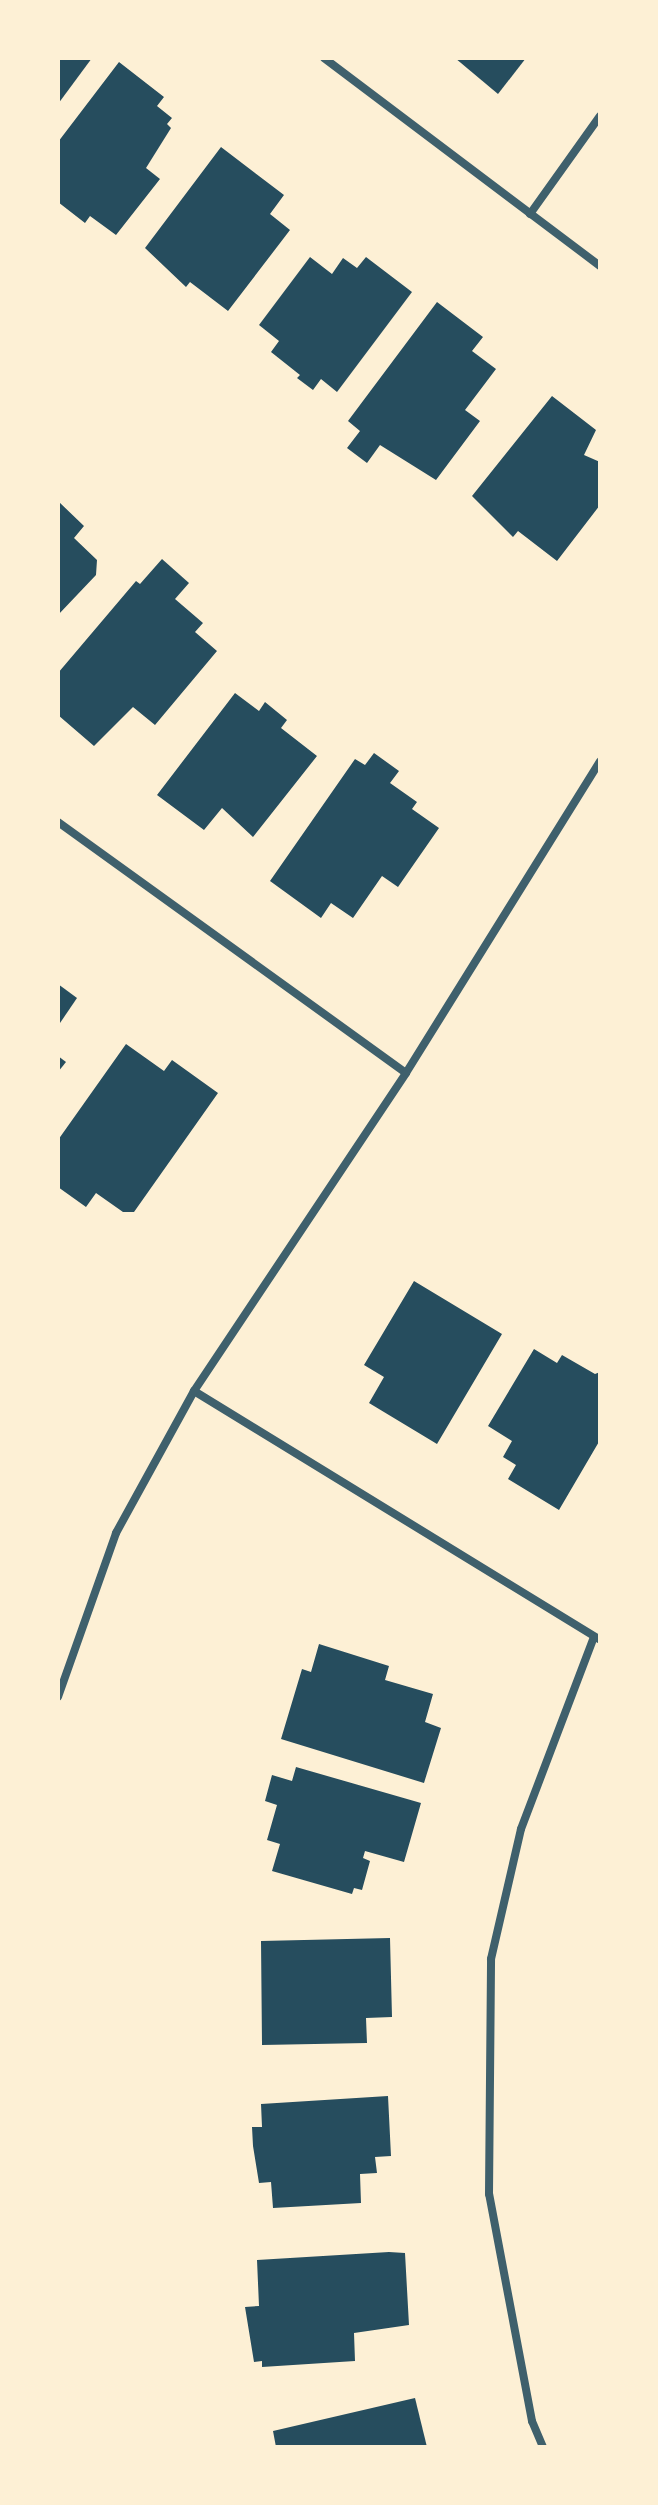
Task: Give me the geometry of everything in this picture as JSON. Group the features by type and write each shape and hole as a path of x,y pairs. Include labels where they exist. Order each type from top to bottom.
{"street":[{"path":"324,58 600,266"},
{"path":"530,214 600,116"},
{"path":"58,1697 116,1533 194,1391 406,1073 600,761"},
{"path":"58,822 406,1073"},
{"path":"194,1391 597,1639 521,1829 491,1959 489,2194 532,2421 543,2447"}],"building":[{"path":"58,58 92,58 58,104"},
{"path":"455,58 526,58 498,94"},
{"path":"119,62 164,97 157,106 172,118 167,124 171,128 146,168 160,179 116,235 90,216 85,223 58,202 58,142"},
{"path":"221,147 284,195 270,214 290,230 228,311 190,282 186,287 145,248"},
{"path":"310,257 332,274 343,258 357,268 366,257 412,292 337,392 321,379 313,390 297,378 300,375 271,352 279,341 259,325"},
{"path":"437,302 483,337 472,351 496,369 465,410 480,421 436,480 380,445 367,463 347,448 360,431 348,421"},
{"path":"552,396 596,430 584,455 600,462 600,505 557,561 518,531 513,537 472,496"},
{"path":"58,501 84,526 74,538 97,560 96,575 58,615"},
{"path":"162,559 189,583 175,599 203,623 195,632 217,651 155,725 133,707 94,746 58,715 58,673 136,581 140,584"},
{"path":"235,693 259,711 265,702 287,720 281,728 317,756 253,837 222,808 204,830 157,795"},
{"path":"374,753 399,771 390,783 417,802 412,809 439,828 398,887 382,876 353,918 331,903 321,918 270,881 355,759 365,765"},
{"path":"58,984 77,998 58,1026"},
{"path":"126,1044 164,1071 172,1060 218,1093 134,1212 123,1212 96,1193 86,1207 58,1187 58,1140"},
{"path":"58,1056 66,1062 58,1072"},
{"path":"414,1281 502,1334 437,1444 369,1403 384,1377 364,1365"},
{"path":"534,1349 557,1363 562,1355 595,1374 600,1372 600,1440 559,1510 508,1479 516,1465 503,1457 512,1441 488,1426"},
{"path":"319,1644 389,1666 385,1680 433,1694 425,1722 441,1728 424,1783 281,1739 302,1669 311,1672"},
{"path":"296,1767 421,1803 404,1862 365,1851 363,1858 370,1861 362,1890 354,1888 352,1894 272,1871 280,1844 267,1840 277,1805 265,1801 272,1775 292,1781"},
{"path":"390,1938 392,2017 366,2018 367,2043 262,2045 261,1941"},
{"path":"388,2096 391,2156 375,2157 377,2173 360,2174 361,2203 273,2208 271,2182 259,2183 253,2146 252,2127 262,2127 261,2104"},
{"path":"405,2253 409,2325 354,2333 355,2361 262,2367 262,2361 254,2362 245,2307 259,2306 257,2260"},
{"path":"415,2398 427,2447 276,2447 273,2431"}]}
